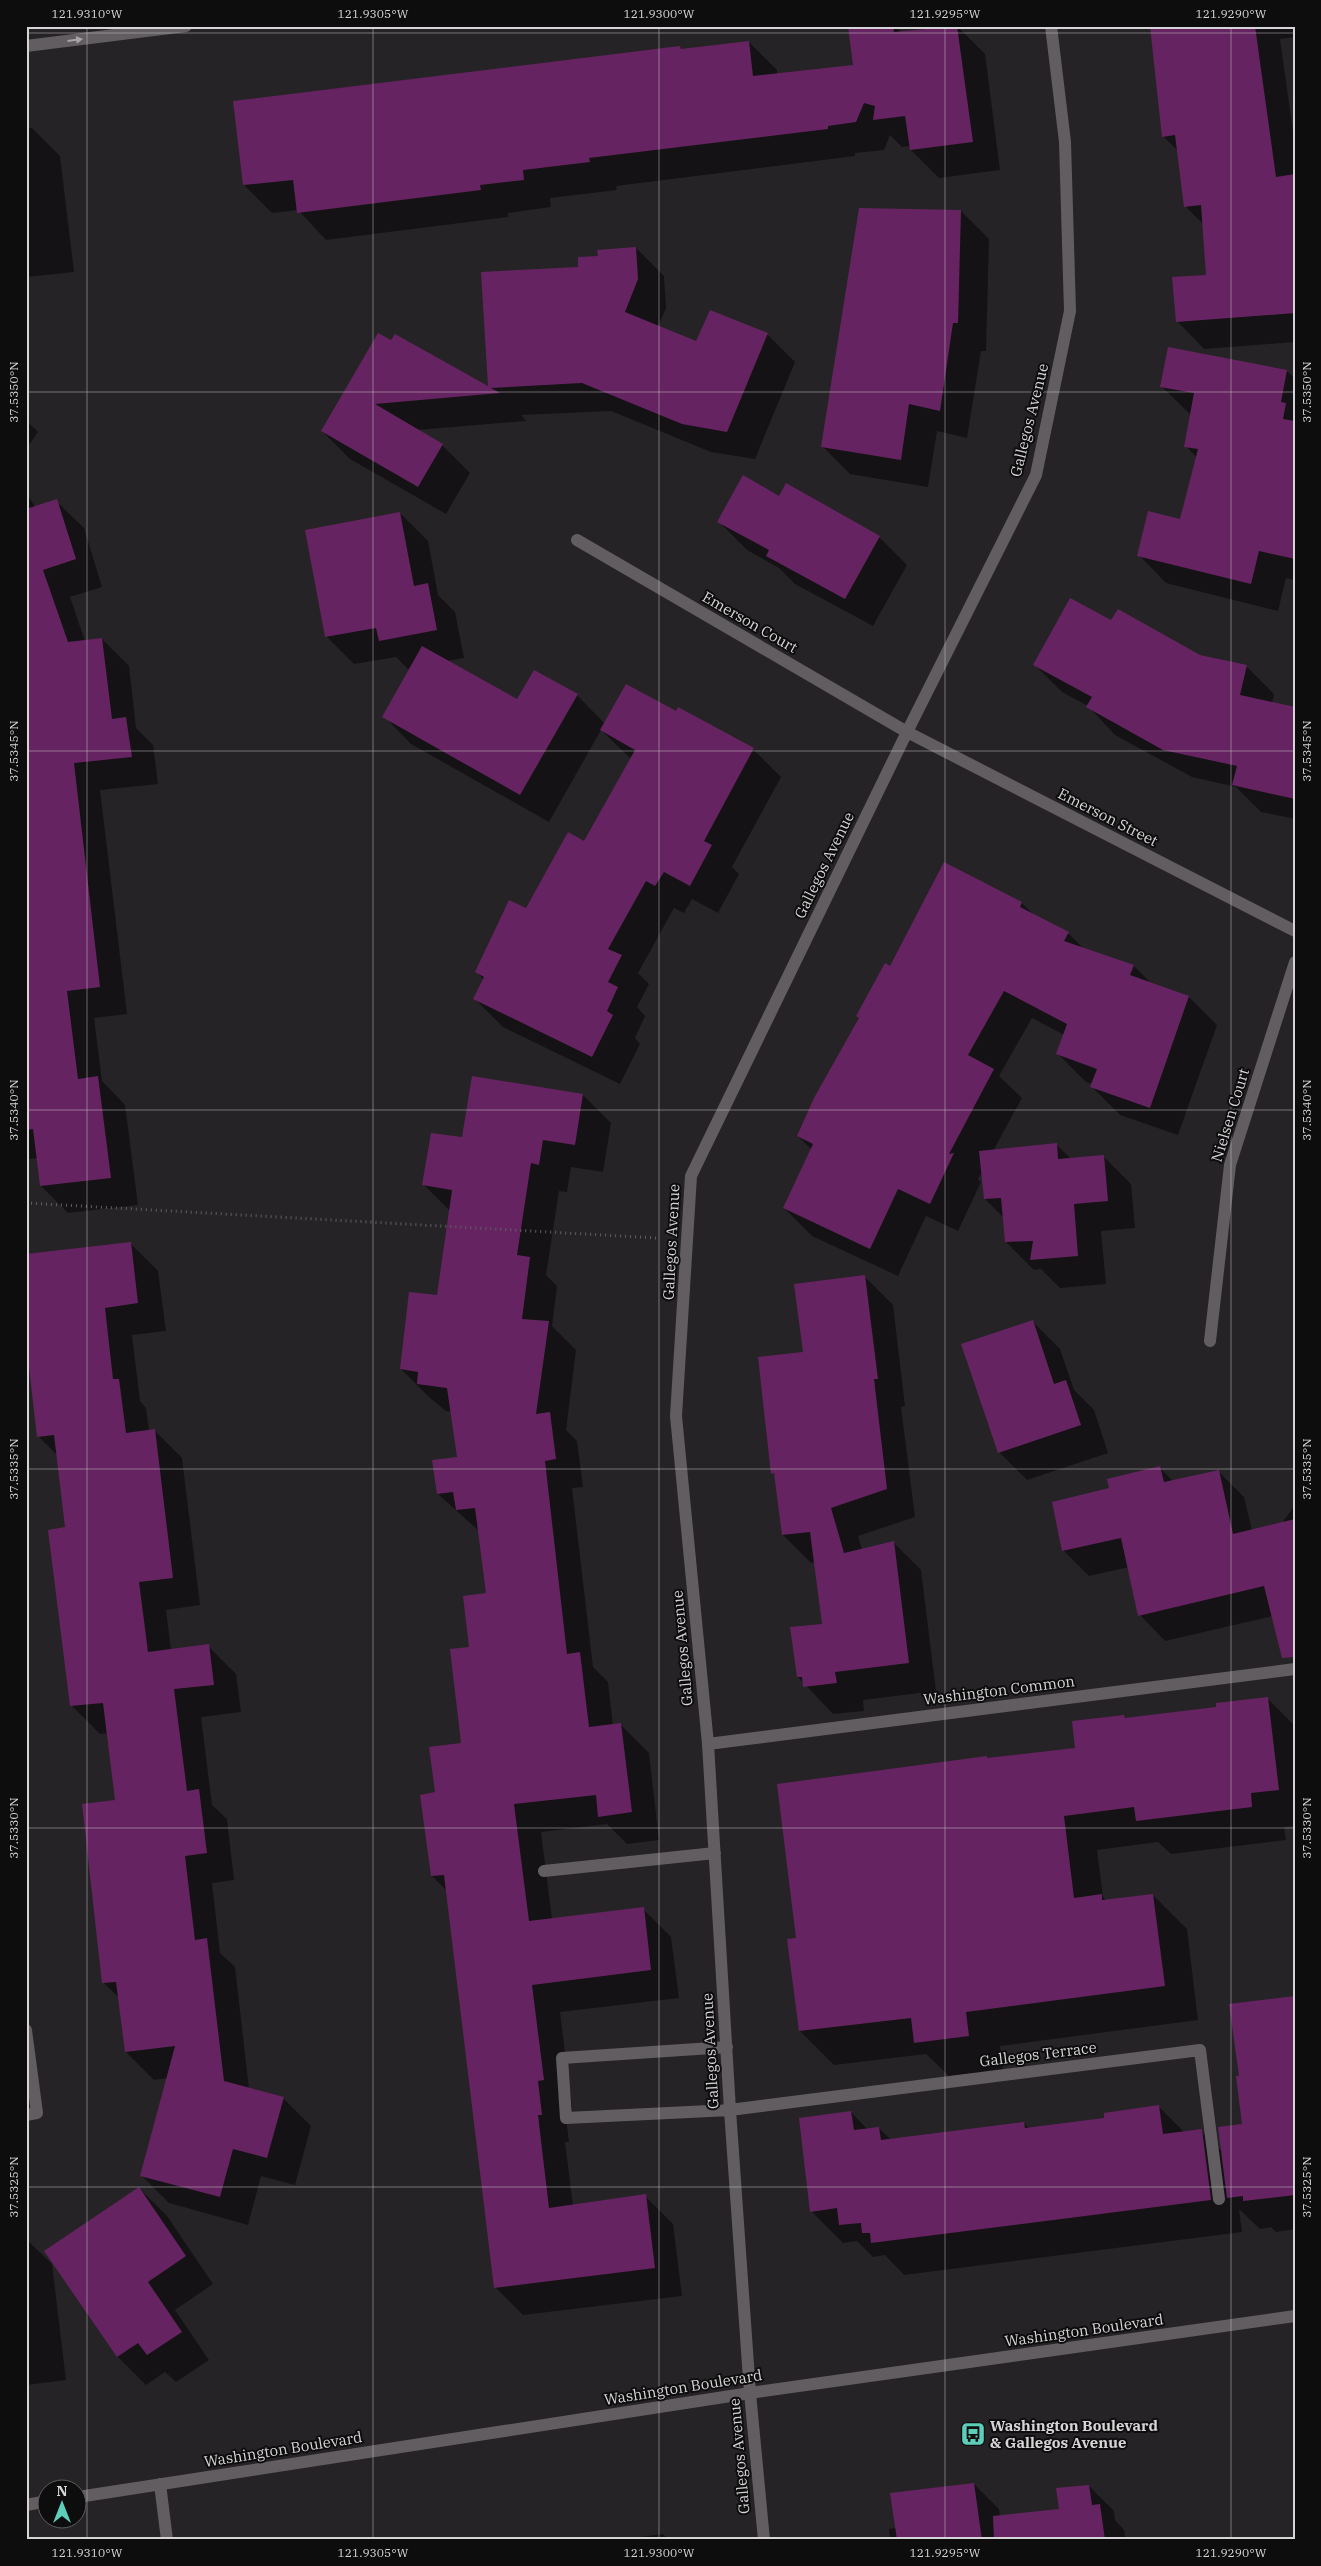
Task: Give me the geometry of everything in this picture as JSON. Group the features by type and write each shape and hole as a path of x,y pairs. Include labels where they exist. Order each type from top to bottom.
{"street":[{"path":"26,46 186,26"},
{"name":"Gallegos Avenue","path":"764,2540 750,2393 730,2110 708,1744 676,1416 691,1176 907,732 1036,475 1070,311 1065,142 1051,26"},
{"name":"Emerson Court","path":"577,540 907,732"},
{"name":"Emerson Street","path":"907,732 1295,931"},
{"name":"Nielsen Court","path":"1210,1341 1230,1166 1295,962"},
{"name":"Washington Common","path":"708,1744 1295,1669"},
{"path":"544,1871 715,1853"},
{"path":"26,2030 32,2114"},
{"path":"727,2046 562,2058 566,2118 730,2110"},
{"name":"Gallegos Terrace","path":"730,2110 1200,2050 1218,2200"},
{"name":"Washington Boulevard","path":"88,2495 750,2393 1295,2316"},
{"path":"160,2484 167,2540"}],"path":[{"path":"26,1202 687,1240"}],"building":[{"path":"848,26 893,26 894,32 957,26 973,142 910,150 905,116 873,120 875,106 864,103 856,122 828,126 828,129 589,158 590,162 523,170 524,180 480,185 481,190 297,213 293,180 243,185 233,101 680,46 681,49 749,41 753,76 853,65"},
{"path":"1150,26 1255,26 1276,177 1295,174 1295,313 1176,322 1172,277 1206,275 1201,205 1184,207 1175,135 1162,137"},
{"path":"859,208 961,210 958,323 953,323 940,411 909,404 901,460 821,447"},
{"path":"636,247 638,279 625,312 696,341 710,310 768,333 727,432 682,424 582,383 491,388 500,393 375,404 443,444 418,487 321,431 378,333 391,340 395,334 488,386 481,272 578,267 578,257 598,256 597,250"},
{"path":"1168,347 1287,370 1281,402 1286,403 1283,419 1295,421 1295,559 1259,551 1251,584 1137,556 1148,511 1180,519 1198,449 1184,447 1194,393 1160,387"},
{"path":"743,475 779,496 786,483 880,536 845,599 766,556 769,550 717,522"},
{"path":"57,499 76,559 43,570 68,642 102,638 112,719 126,717 132,757 74,763 100,987 67,991 78,1079 98,1076 111,1178 40,1186 33,1129 26,1130 26,509"},
{"path":"400,512 414,586 428,583 437,630 379,641 376,628 325,637 305,530"},
{"path":"1070,598 1111,620 1118,609 1200,655 1247,665 1240,695 1295,707 1295,799 1232,785 1237,766 1163,750 1086,707 1092,697 1033,665"},
{"path":"422,646 517,699 534,670 578,694 520,795 382,717"},
{"path":"626,684 676,711 678,707 754,748 704,841 712,845 690,886 664,872 655,886 646,881 608,949 622,955 608,982 618,987 607,1011 613,1015 592,1057 473,999 484,977 475,972 509,900 526,908 568,832 584,841 635,750 600,730"},
{"path":"944,862 1022,902 1020,907 1069,932 1064,941 1134,965 1130,975 1189,996 1150,1108 1090,1087 1097,1069 1056,1054 1067,1024 1004,991 968,1055 994,1069 949,1154 954,1153 930,1204 898,1189 870,1249 783,1208 813,1144 797,1136 814,1098 859,1018 856,1016 885,963 890,966"},
{"path":"472,1076 583,1094 575,1145 543,1140 539,1165 531,1163 517,1255 530,1257 522,1319 549,1321 536,1414 550,1412 556,1459 545,1461 567,1654 580,1652 589,1727 621,1723 632,1812 598,1817 596,1795 514,1804 529,1921 644,1907 651,1970 532,1985 544,2080 538,2081 542,2115 538,2115 549,2208 646,2194 655,2268 494,2288 444,1875 431,1876 420,1795 435,1792 429,1747 461,1743 450,1649 469,1647 463,1596 486,1593 475,1508 456,1510 453,1492 437,1494 432,1460 457,1457 447,1388 417,1384 418,1372 400,1369 409,1292 437,1295 452,1190 422,1185 431,1133 462,1137"},
{"path":"1057,1143 1058,1159 1104,1155 1108,1201 1074,1204 1078,1256 1030,1260 1033,1241 1005,1242 1001,1198 984,1199 979,1151"},
{"path":"131,1242 138,1303 105,1308 113,1379 119,1379 126,1433 155,1429 173,1578 139,1582 148,1652 209,1644 214,1685 174,1689 187,1791 199,1789 207,1853 185,1856 195,1940 207,1938 224,2081 284,2097 267,2158 233,2149 220,2197 140,2176 175,2046 125,2052 116,1982 102,1983 82,1804 115,1800 103,1703 70,1706 48,1530 65,1527 54,1435 37,1437 29,1367 26,1367 26,1254"},
{"path":"865,1275 878,1379 874,1379 887,1489 831,1508 844,1553 894,1541 909,1663 835,1672 837,1683 803,1687 802,1677 797,1677 790,1627 822,1624 810,1532 782,1535 774,1473 771,1474 758,1357 803,1352 794,1284"},
{"path":"1033,1320 1054,1384 1066,1380 1081,1425 998,1453 961,1344"},
{"path":"1160,1466 1164,1482 1219,1470 1233,1534 1295,1519 1295,1657 1282,1658 1264,1586 1138,1616 1121,1538 1062,1551 1052,1502 1109,1488 1107,1479"},
{"path":"1268,1697 1279,1790 1251,1793 1252,1807 1136,1821 1134,1807 1064,1816 1074,1898 1102,1894 1102,1900 1153,1894 1165,1986 966,2012 969,2036 914,2043 911,2018 799,2031 787,1939 796,1938 777,1784 987,1756 987,1758 1075,1748 1072,1721 1124,1715 1125,1718 1216,1707 1216,1703"},
{"path":"1295,1996 1295,2195 1243,2201 1243,2196 1227,2198 1218,2127 1242,2124 1236,2076 1239,2076 1229,2004"},
{"path":"1159,2105 1163,2134 1202,2129 1211,2200 871,2243 870,2233 862,2233 861,2223 839,2225 837,2208 810,2212 799,2118 851,2111 854,2130 879,2127 881,2140 1024,2122 1025,2128 1104,2118 1104,2113"},
{"path":"139,2187 186,2256 148,2282 182,2332 147,2355 138,2343 117,2357 44,2251"},
{"path":"974,2483 982,2540 897,2540 890,2493"},
{"path":"1089,2485 1092,2505 1100,2504 1105,2540 994,2540 993,2516 1059,2509 1056,2488"}],"place":[{"name":"Washington Boulevard & Gallegos Avenue","path":"973,2434"}]}
